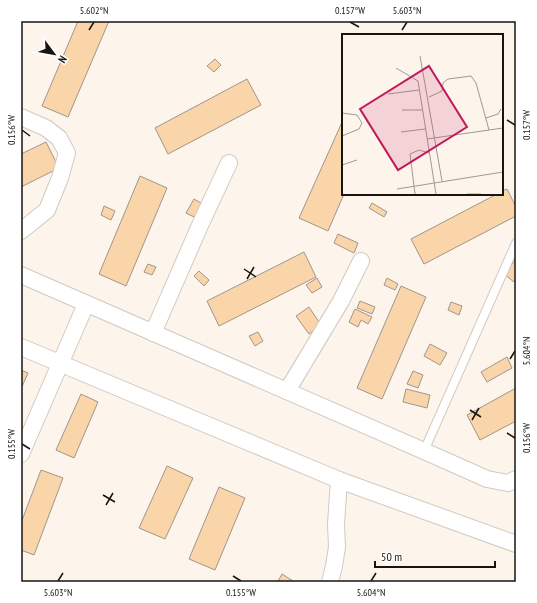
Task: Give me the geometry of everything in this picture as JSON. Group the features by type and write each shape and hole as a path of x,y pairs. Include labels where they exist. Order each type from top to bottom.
{"street":[{"path":"21,117 46,128 59,138 67,153 60,178 46,210 21,231"},
{"path":"153,333 229,163"},
{"path":"287,391 341,301 361,261"},
{"path":"21,275 487,479 508,483 516,479"},
{"path":"21,454 86,304"},
{"path":"21,347 339,480 516,544"},
{"path":"330,582 337,547 336,524 339,480"}],"lane":[{"path":"424,451 516,243"}],"building":[{"path":"78,21 109,21 68,117 42,106"},
{"path":"215,59 221,65 214,72 207,66"},
{"path":"247,79 261,105 168,154 155,128"},
{"path":"342,122 342,195 344,195 328,231 299,218"},
{"path":"46,142 59,168 21,187 21,154"},
{"path":"140,176 167,188 126,286 99,274"},
{"path":"507,189 516,207 516,216 424,264 411,239 495,195 503,195 503,191"},
{"path":"194,199 206,206 198,219 186,213"},
{"path":"372,203 387,212 384,217 369,208"},
{"path":"104,206 115,211 111,220 101,215"},
{"path":"338,234 358,243 354,253 334,243"},
{"path":"304,252 316,277 219,326 207,301"},
{"path":"516,259 516,279 514,282 504,274"},
{"path":"148,264 156,267 152,275 144,272"},
{"path":"199,271 209,280 204,286 194,276"},
{"path":"317,278 322,287 312,293 306,285"},
{"path":"387,278 398,284 395,290 384,285"},
{"path":"401,286 426,297 382,399 357,388"},
{"path":"360,301 375,307 372,314 357,308"},
{"path":"451,302 462,306 459,315 448,310"},
{"path":"309,307 321,325 309,334 296,316"},
{"path":"355,309 372,317 368,324 361,320 358,327 349,322"},
{"path":"258,332 263,341 255,346 249,336"},
{"path":"430,344 447,353 440,365 424,356"},
{"path":"507,357 512,368 487,382 481,372"},
{"path":"21,370 28,373 21,389"},
{"path":"413,371 423,375 418,388 407,384"},
{"path":"516,388 516,421 480,440 467,415"},
{"path":"406,389 430,395 427,408 403,402"},
{"path":"81,394 98,402 74,458 56,450"},
{"path":"167,466 193,478 165,539 139,528"},
{"path":"41,470 63,478 34,555 21,550 21,523"},
{"path":"219,487 245,498 215,570 189,559"},
{"path":"282,574 293,582 279,582 278,581"}]}
